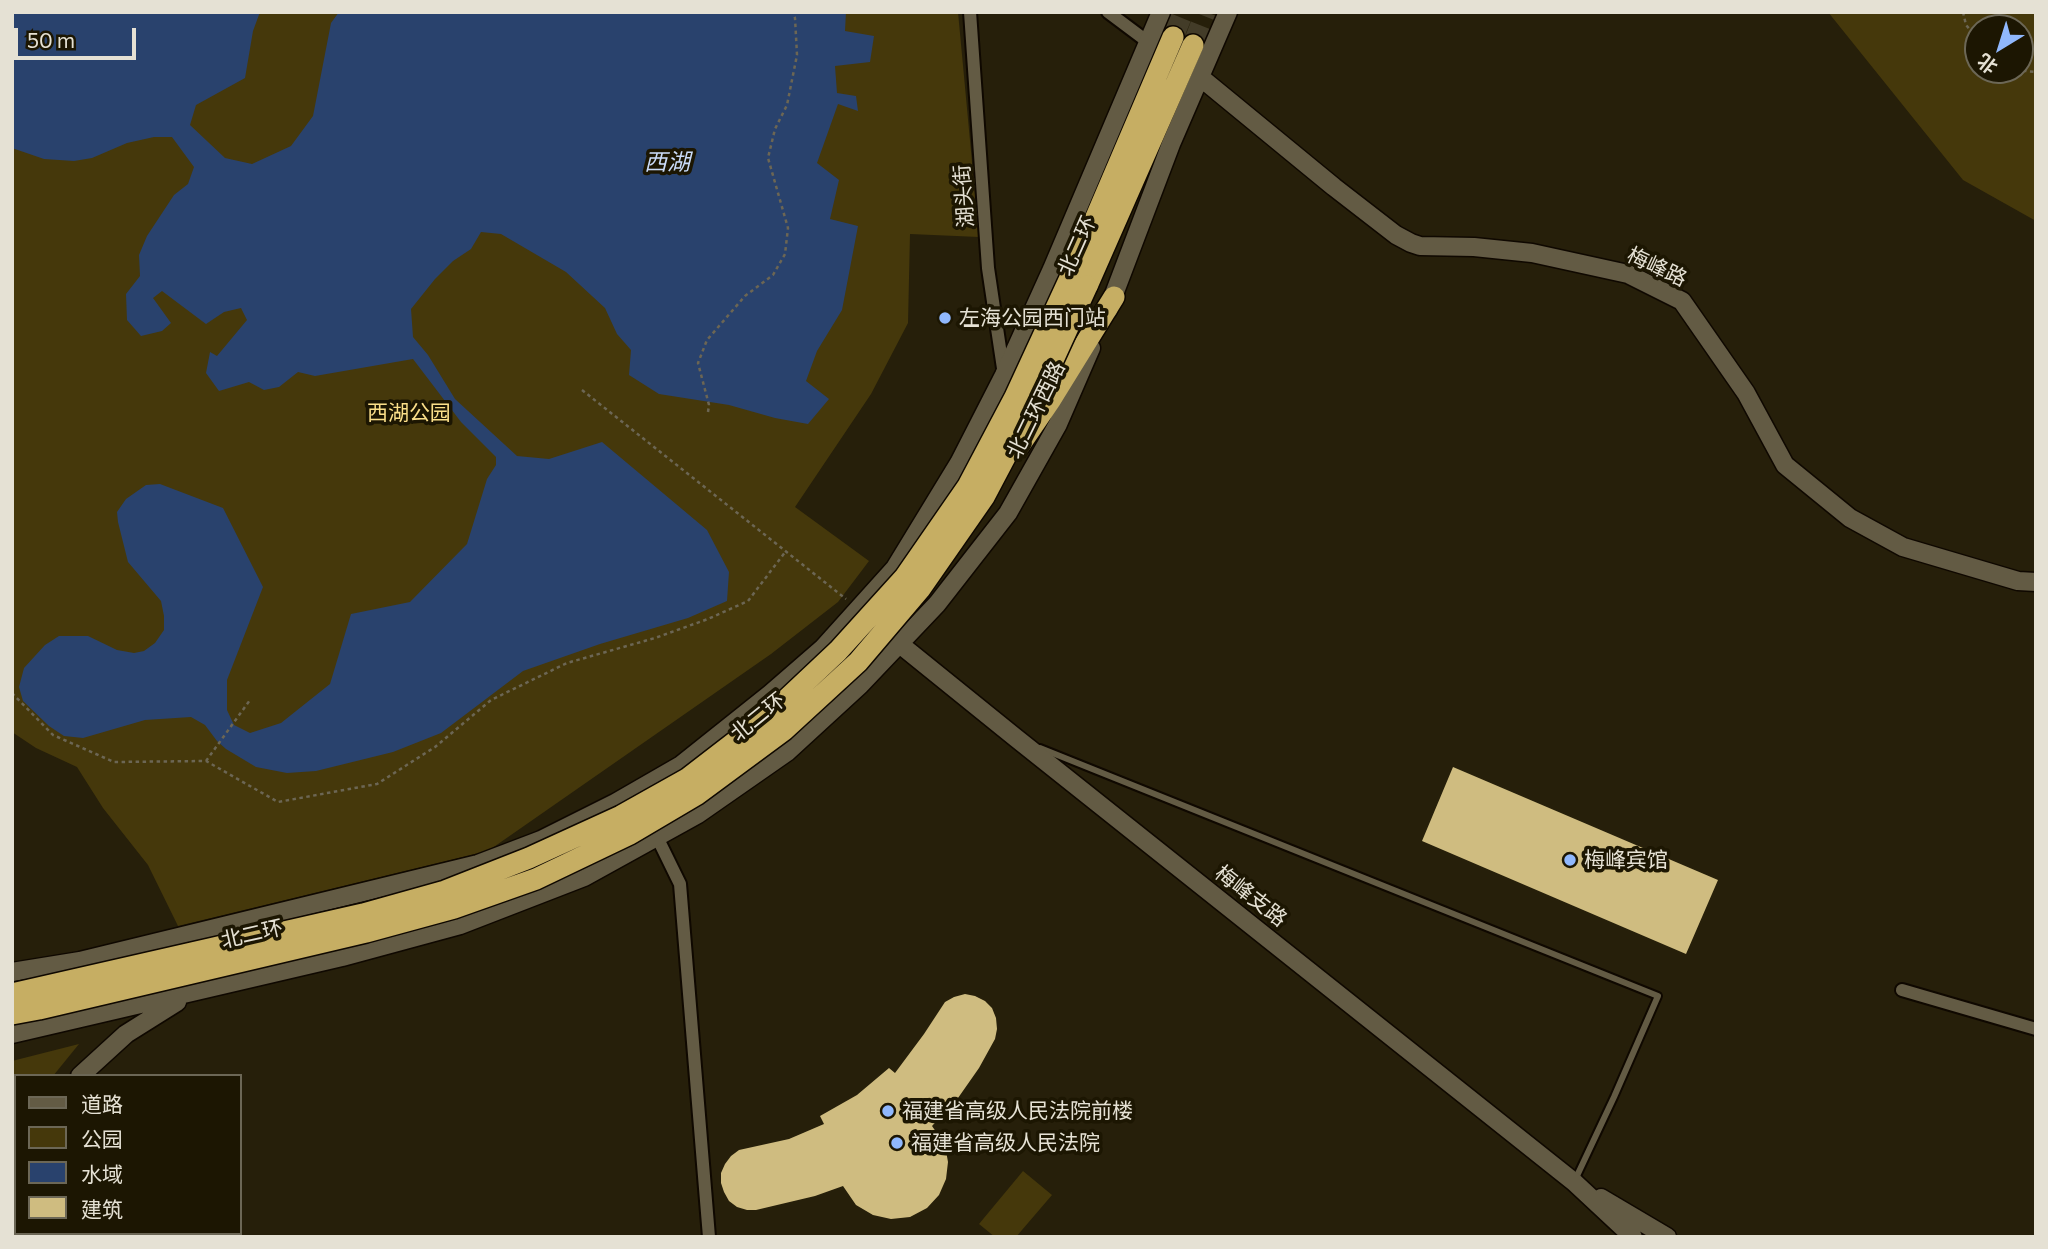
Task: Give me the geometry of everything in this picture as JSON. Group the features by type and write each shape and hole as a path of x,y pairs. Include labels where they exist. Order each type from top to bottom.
{"highway":[{"name":"北二环","path":"12,1014 366,932 454,908 536,879 630,834 696,795 784,730 858,662 920,589 984,497 1032,405 1078,282 1183,41"},
{"name":"北二环","path":"12,994 363,914 445,891 529,858 621,816 687,779 770,715 838,651 905,577 968,486 1078,282"},
{"path":"984,497 1051,399 1114,297"}],"main road":[{"path":"12,972 80,961 478,864 541,840 615,803 681,765 771,694 822,648 895,568 960,463 1004,376 1052,269 1161,12"},
{"name":"北二环西路","path":"12,1034 342,957 460,925 584,877 698,814 787,752 900,645 937,604 1008,513 1058,424 1114,297 1171,144 1228,12"},
{"name":"梅峰路","path":"1200,77 1334,187 1396,235 1411,243 1420,246 1474,247 1532,253 1628,275 1682,301 1746,393 1785,465 1850,517 1903,547 2018,581 2036,582"},
{"path":"859,609 900,645"},
{"name":"梅峰支路","path":"900,645 1574,1182 1633,1237"},
{"path":"82,1074 126,1034 196,992"},
{"name":"梅峰支路","path":"1574,1182 1667,1237"}],"street":[{"name":"湖头街","path":"970,12 988,268 1004,376"},
{"path":"1108,12 1148,42"},
{"path":"657,837 680,884 709,1237"},
{"path":"1902,990 2036,1029"}],"lane":[{"path":"1016,738 1658,996 1574,1182"}],"path":[{"path":"708,412 709,405 698,363 707,340 745,296 773,275 785,254 788,228 768,158 775,130 787,105 797,55 795,18 792,12"},
{"path":"582,390 859,609"},
{"path":"12,693 53,735 114,762 206,761 278,802 377,784 435,747 491,701 567,663 655,638 748,601 786,551"},
{"path":"206,761 250,700"}],"green space":[{"name":"西湖公园","path":"12,12 958,12 979,237 910,234 908,323 871,394 795,507 869,561 838,602 771,654 488,851 178,926 148,865 103,808 77,767 36,748 12,732"},
{"path":"1828,12 2036,12 2036,221 1963,180"},
{"path":"79,1044 55,1074 14,1074 14,1098 12,1061"},
{"path":"1023,1171 1052,1195 1016,1237 995,1237 979,1224"}],"water":[{"name":"西湖","path":"12,12 260,12 253,31 245,78 196,105 190,125 225,158 252,164 291,146 313,116 331,23 339,12 846,12 845,31 874,36 870,62 835,66 837,93 856,96 858,111 838,104 817,163 839,180 830,219 858,226 842,310 817,351 806,381 829,399 808,424 729,405 659,394 629,375 631,350 617,334 605,308 566,272 501,234 481,232 471,249 453,261 435,279 411,309 413,337 428,355 455,399 517,456 549,459 602,442 707,530 729,572 727,601 688,618 600,644 523,671 441,733 393,752 316,771 287,773 256,767 226,749 205,725 191,717 145,720 83,738 64,736 49,726 23,701 19,687 24,668 45,645 59,636 88,636 117,650 134,653 144,651 155,643 164,630 161,601 128,562 118,522 117,512 126,499 146,485 160,484 223,508 263,587 227,680 227,710 234,725 250,733 281,723 330,684 351,614 410,602 467,544 487,479 496,465 496,457 461,422 413,359 315,376 298,372 279,387 264,390 249,382 219,391 206,373 210,352 217,356 247,320 241,308 224,312 206,324 162,291 153,298 171,323 162,331 141,336 127,320 126,294 140,276 139,255 147,236 174,195 188,184 194,167 172,137 154,137 127,143 92,158 74,161 44,159 12,148"}],"building":[{"name":"梅峰宾馆","path":"1453,767 1718,880 1686,954 1422,841"},
{"name":"福建省高级人民法院前楼","path":"965,994 985,1001 992,1008 997,1029 995,1039 979,1068 958,1098 932,1126 945,1145 948,1162 946,1179 939,1195 927,1208 910,1217 891,1219 873,1215 856,1205 843,1186 815,1196 756,1210 737,1207 729,1201 721,1183 721,1173 731,1156 739,1150 789,1139 824,1124 820,1116 857,1095 889,1068 895,1073 945,1002"}],"tunnel":[{"path":"1173,37 1183,12"},
{"path":"1193,45 1206,12"}],"place":[{"name":"左海公园西门站","path":"945,318"},
{"name":"梅峰宾馆","path":"1570,860"},
{"name":"福建省高级人民法院前楼","path":"888,1111"},
{"name":"福建省高级人民法院","path":"897,1143"}]}
